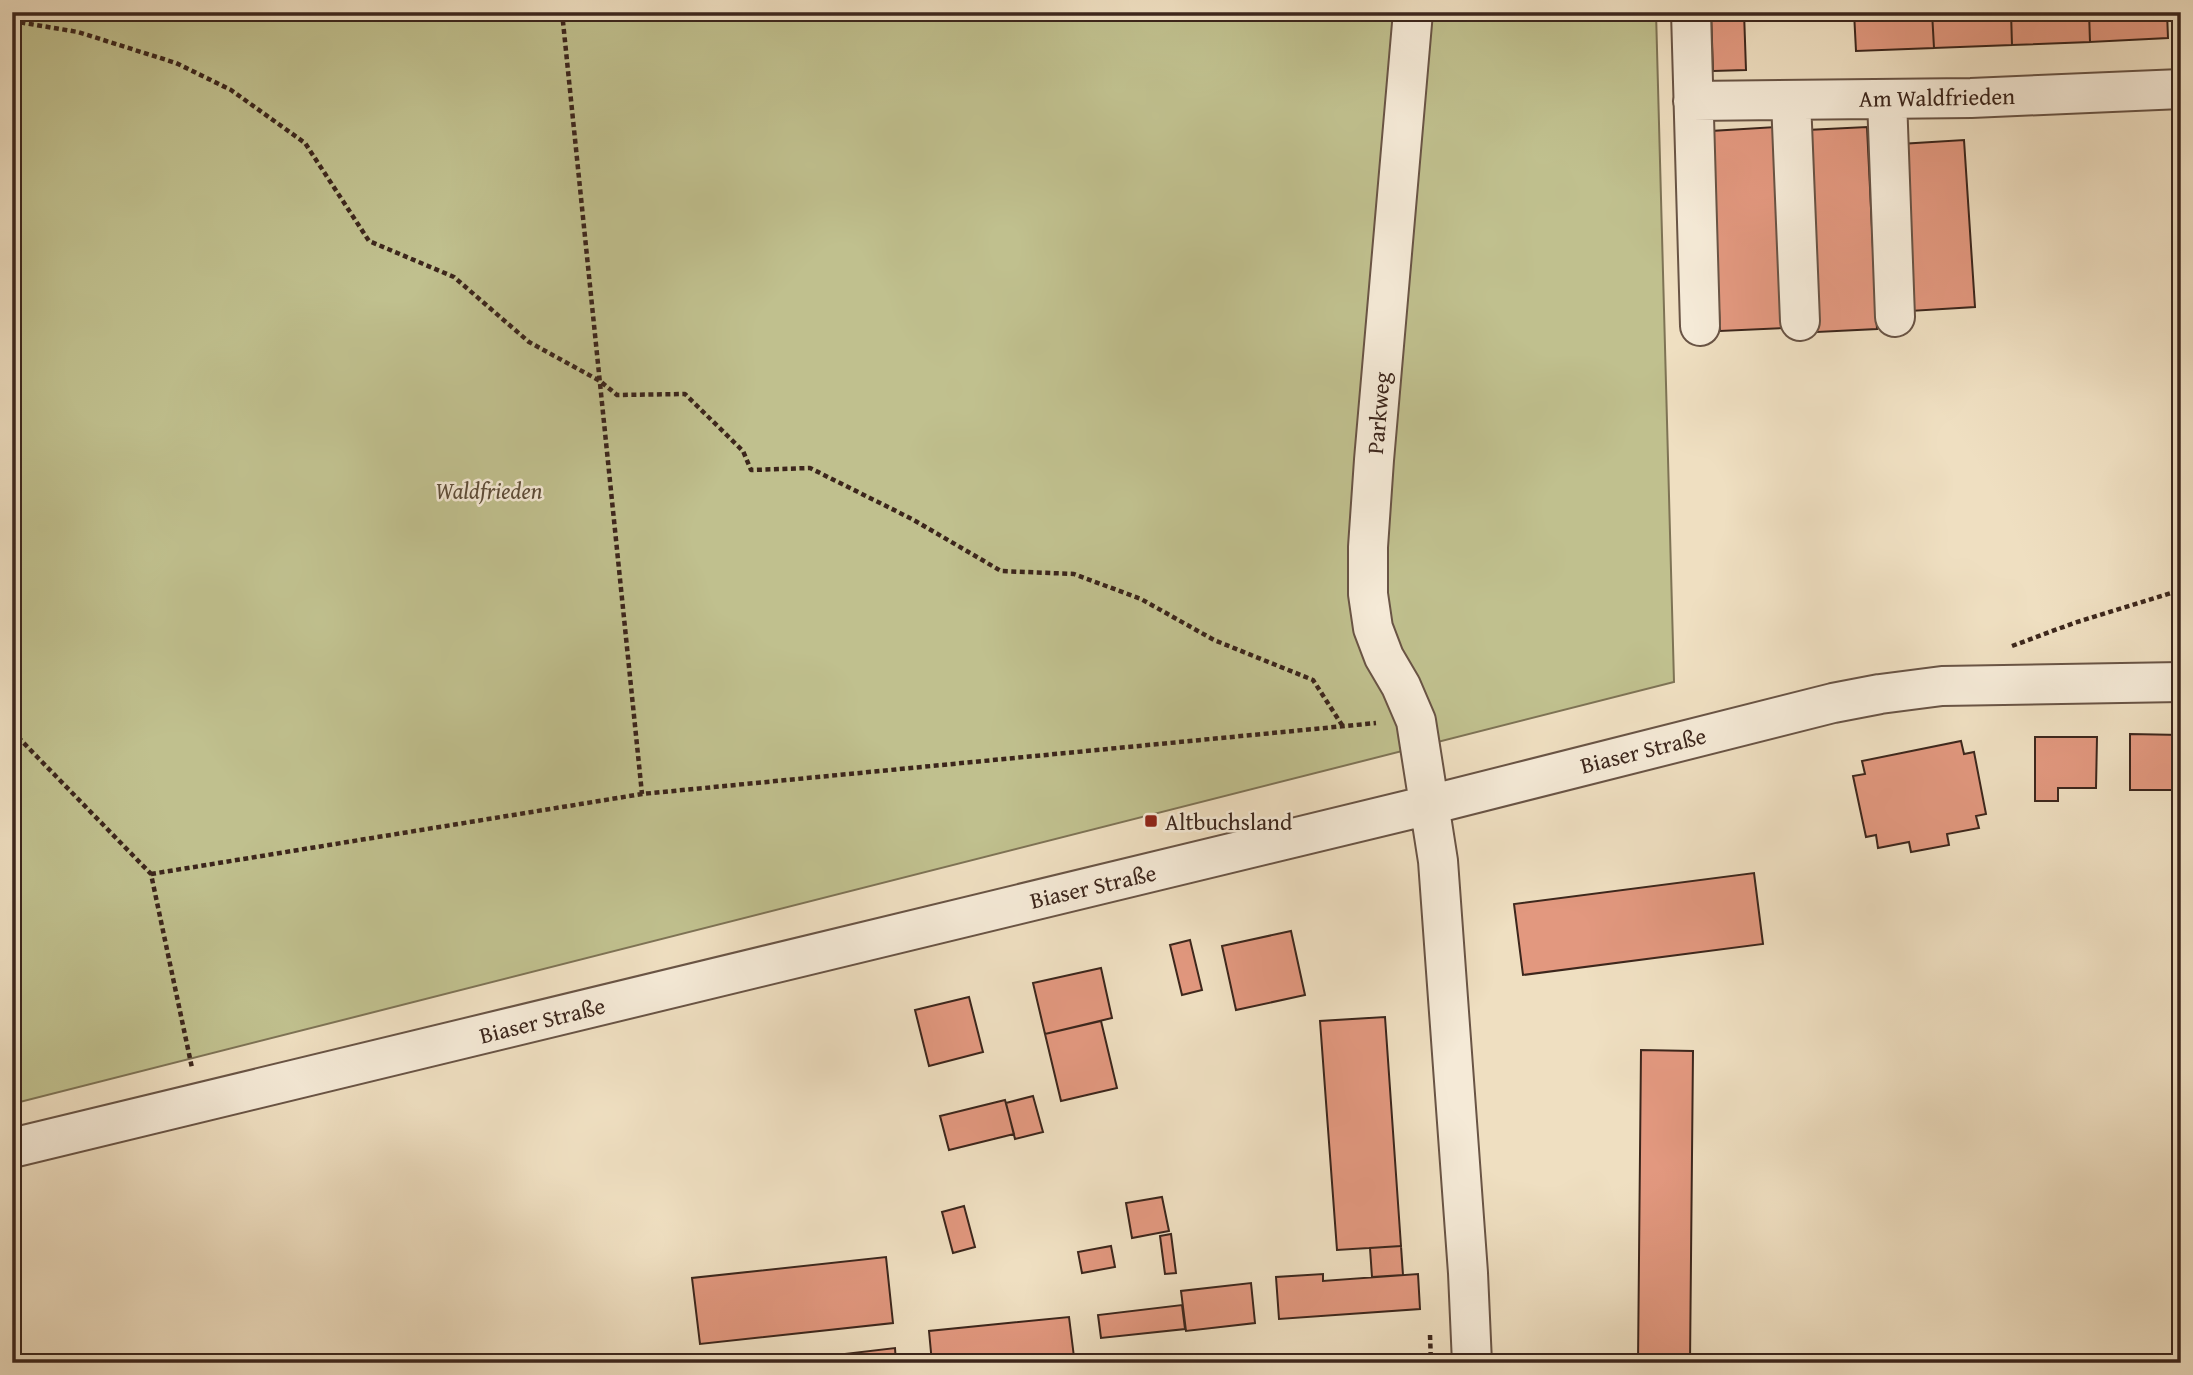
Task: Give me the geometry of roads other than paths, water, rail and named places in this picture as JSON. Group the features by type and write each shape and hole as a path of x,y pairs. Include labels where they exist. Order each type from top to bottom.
{"street":[{"name":"Parkweg","path":"1413,12 1374,460 1368,547 1368,594 1373,628 1384,657 1401,686 1416,721 1429,805"},
{"path":"1691,12 1700,326"},
{"name":"Am Waldfrieden","path":"1693,101 1971,98 2181,89"},
{"path":"1887,99 1895,317"},
{"path":"1791,100 1800,321"},
{"name":"Biaser Straße","path":"12,1148 1429,805 1763,720 1880,694 1942,687 2181,682"},
{"path":"1429,805 1438,861 1451,1029 1472,1363"}],"place":[{"name":"Altbuchsland","path":"1151,821"}],"park label":[{"name":"Waldfrieden","path":"489,490"}]}
